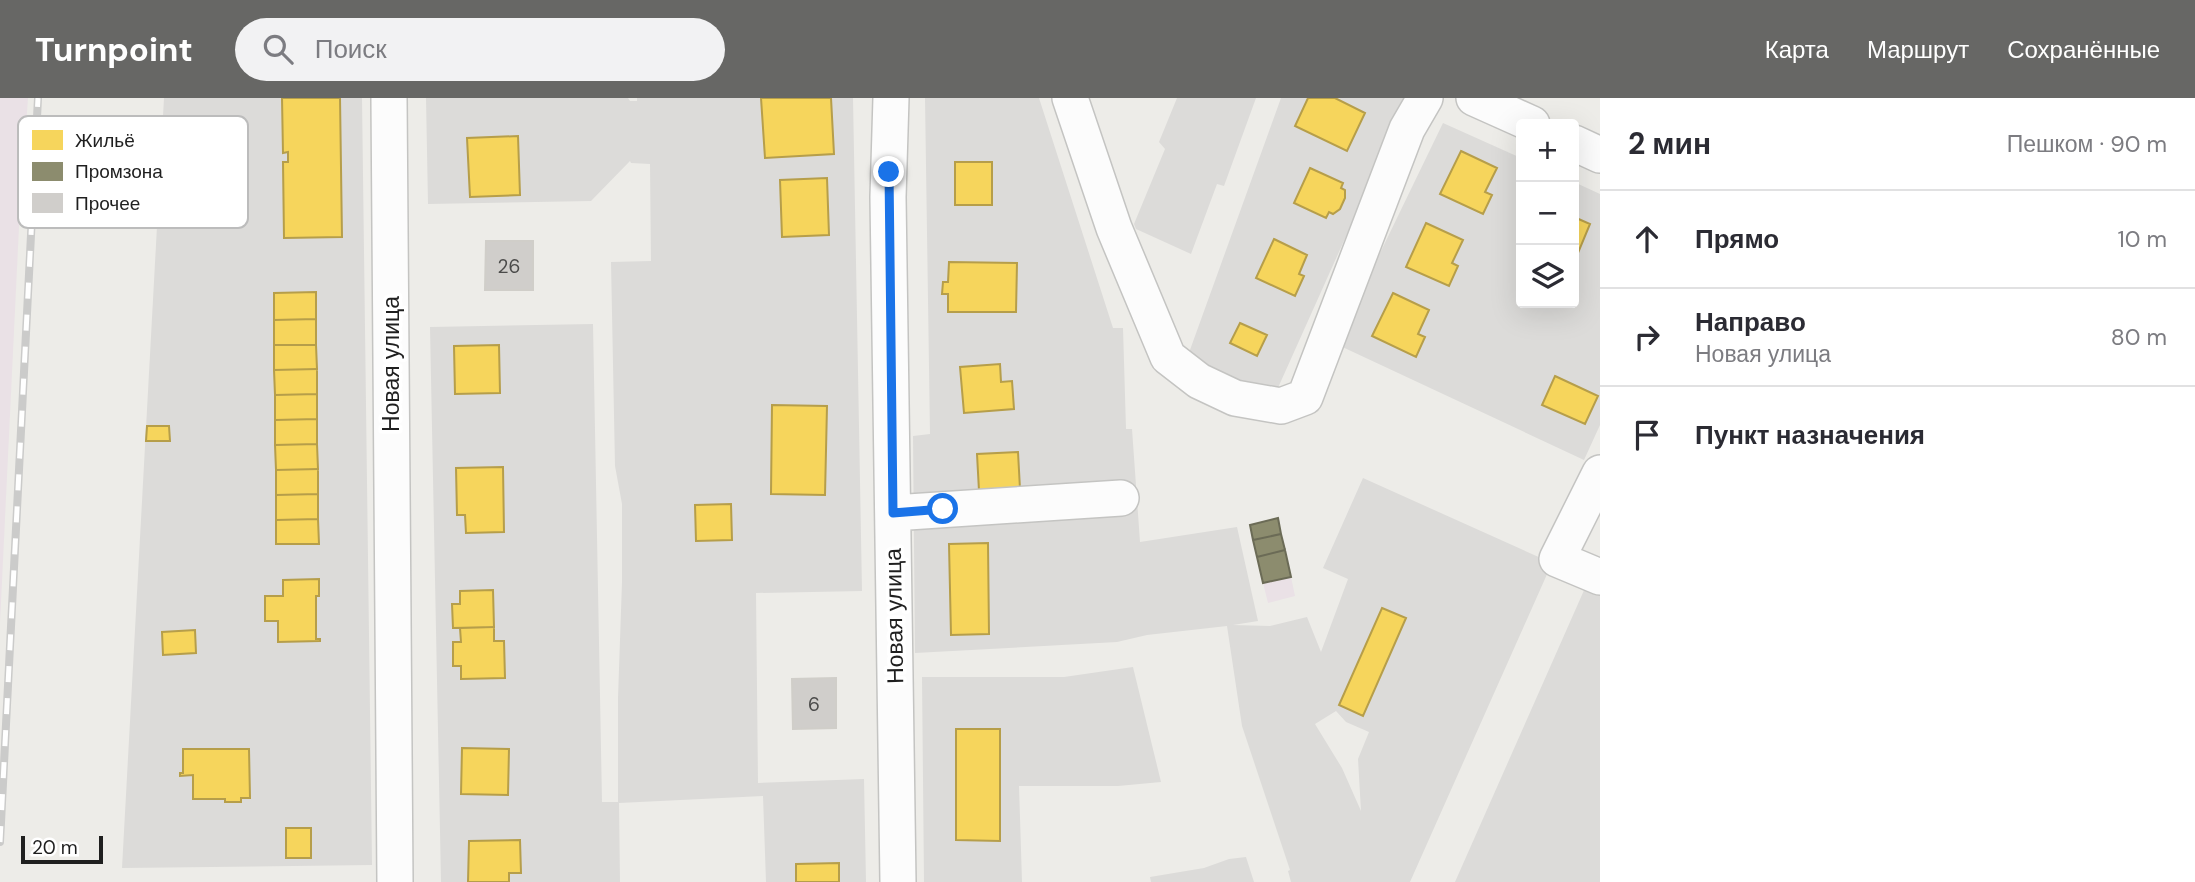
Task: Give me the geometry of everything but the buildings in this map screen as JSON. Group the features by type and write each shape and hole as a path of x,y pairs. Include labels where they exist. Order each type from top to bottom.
{"street":[{"name":"Новая улица","path":"389,98 395,882"},
{"name":"Новая улица","path":"891,98 888,197 898,882"},
{"path":"1070,98 1114,228 1168,357 1199,381 1235,398 1281,406 1305,397 1407,129 1424,98"},
{"path":"1474,98 1521,119"},
{"path":"1579,145 1600,155"},
{"path":"1600,473 1557,559 1600,577"},
{"path":"893,513 1121,498"}],"shaded area":[{"path":"0,98 28,98 27,116 18,116 19,228 0,623"},
{"path":"164,98 362,98 372,865 122,868 157,228 248,228 248,116 163,116"},
{"path":"426,98 628,98 630,101 637,101 637,98 853,98 862,591 756,593 758,783 864,779 866,882 766,882 763,796 619,803 620,882 441,882 430,327 593,324 602,802 618,802 622,504 615,466 611,262 651,261 650,164 630,161 591,201 428,204"},
{"path":"925,98 1039,98 1113,328 1123,328 1126,429 1132,429 1140,542 1237,527 1258,621 1233,625 1270,626 1307,617 1321,652 1348,579 1323,568 1363,478 1552,563 1410,882 1291,882 1290,870 1242,726 1227,626 1147,635 1117,642 915,653 913,436 930,434","holes":["1336,711 1346,722 1369,732 1358,759 1361,811 1342,768 1315,724"]},
{"path":"1177,98 1256,98 1224,186 1217,184 1191,254 1136,229 1134,224 1165,149 1159,142"},
{"path":"1281,98 1408,98 1277,390 1238,383 1186,361"},
{"path":"1443,123 1516,156 1516,308 1579,308 1579,184 1600,194 1600,425 1584,460 1336,344"},
{"path":"1291,577 1295,596 1268,603 1263,583"},
{"path":"1589,579 1600,584 1600,882 1455,882"},
{"path":"1133,667 1161,782 1118,786 1019,786 1022,882 924,882 922,677 1064,677"},
{"path":"1246,857 1254,882 1151,882 1150,877 1204,868 1229,859"}],"railway":[{"path":"37,116 38,98"},
{"path":"0,842 31,228"}],"route":[{"path":"889,172 893,513 943,509"}]}
